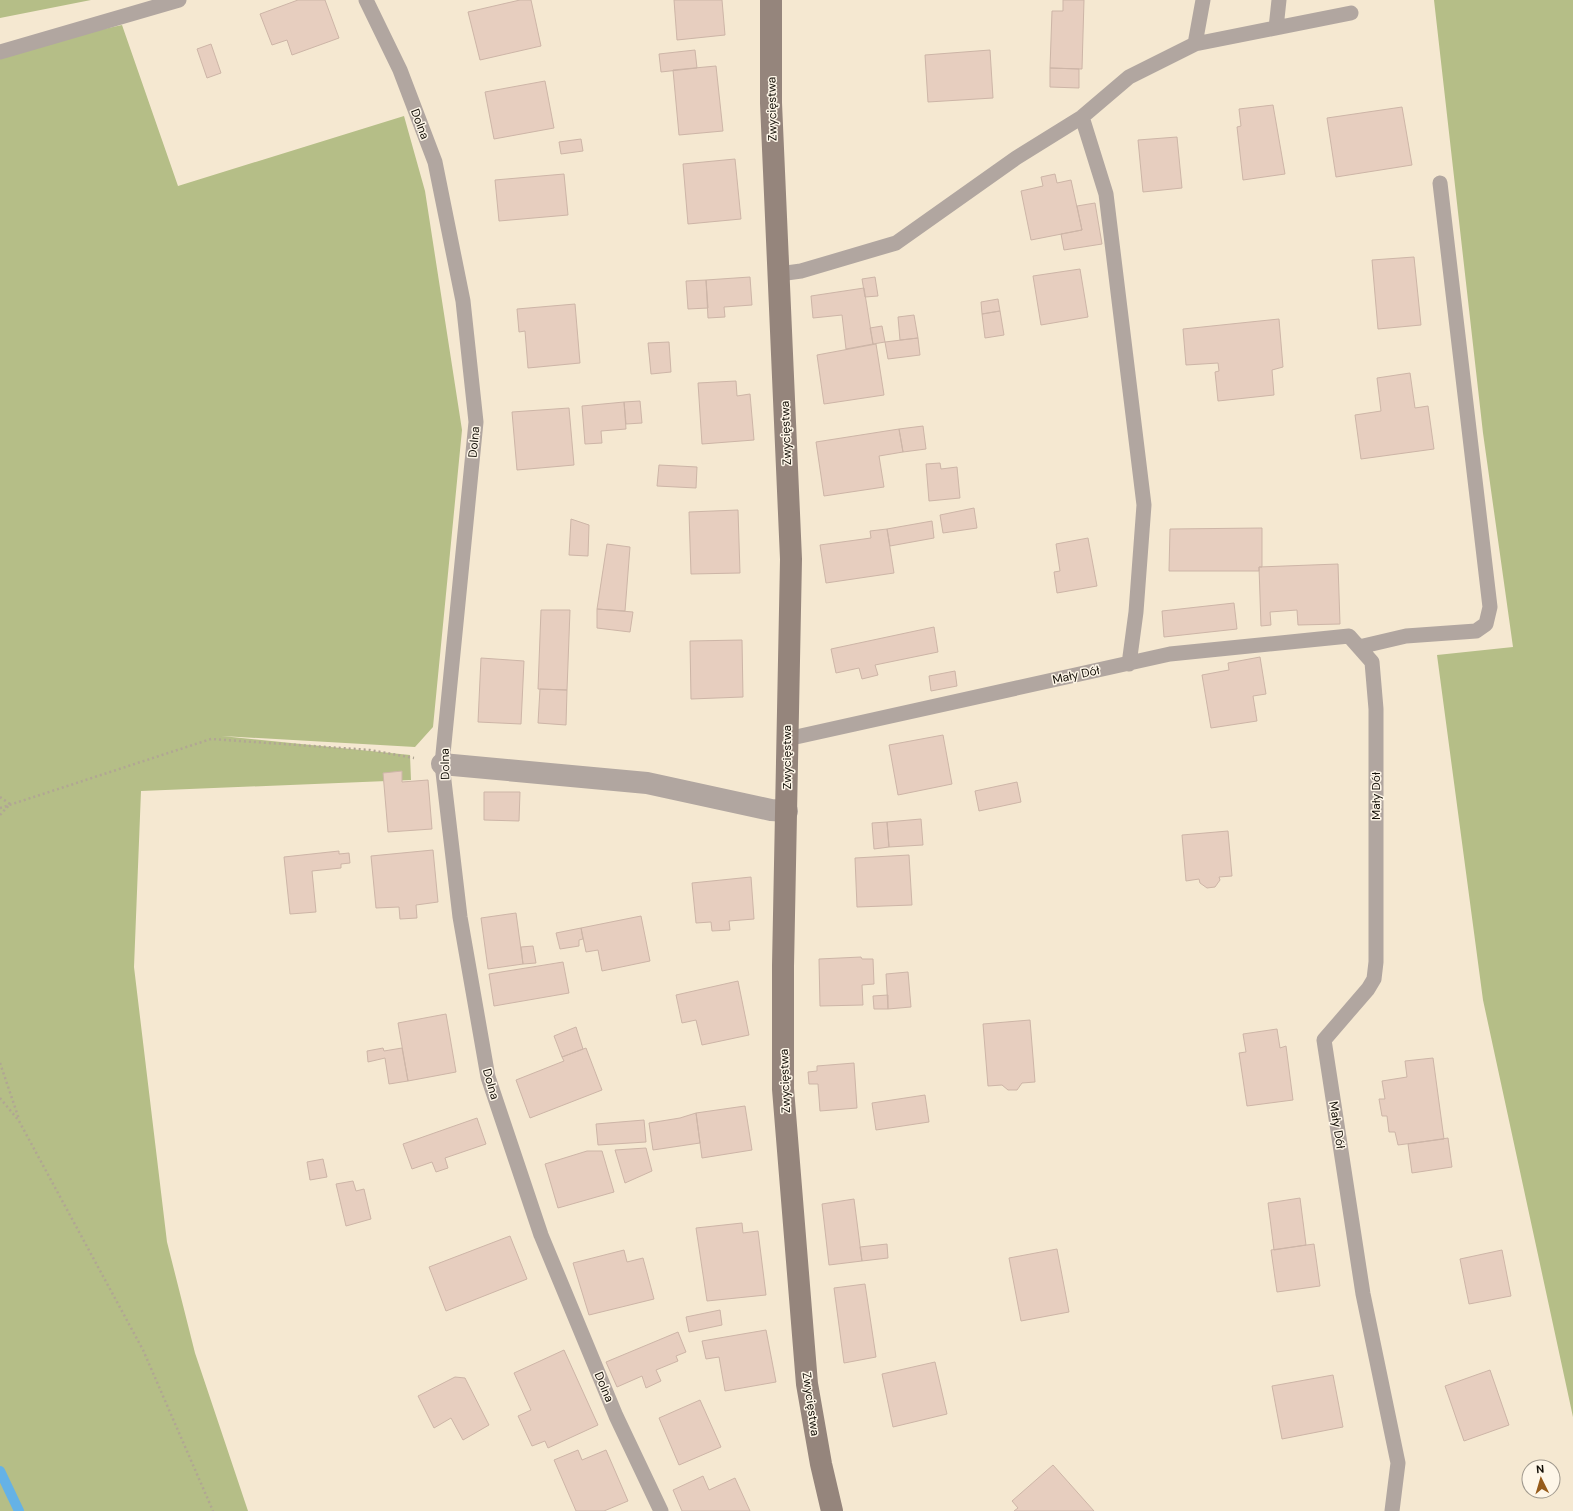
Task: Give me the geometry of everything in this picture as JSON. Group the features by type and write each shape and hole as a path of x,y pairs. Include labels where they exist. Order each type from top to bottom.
{"street":[{"name":"Zwycięstwa","path":"771,0 771,104 791,559 783,966 783,1089 807,1384 820,1457 832,1511"},
{"path":"442,764 647,783 771,810 787,811"}],"lane":[{"path":"0,52 179,0"},
{"name":"Dolna","path":"366,0 400,70 435,162 463,301 476,422 442,764 460,917 488,1077 541,1235 616,1416 661,1511"},
{"path":"1195,44 1203,0"},
{"path":"1276,28 1279,0"},
{"path":"779,274 801,271 896,243 1016,158 1082,117 1130,77 1195,44 1351,14"},
{"path":"1082,117 1106,194 1144,505 1136,612 1128,664"},
{"path":"1359,647 1406,636 1476,630 1486,624 1490,607 1440,183"},
{"name":"Mały Dół","path":"787,739 1170,654 1348,636 1372,662 1376,709 1376,962 1374,979 1368,989 1324,1040 1363,1294 1398,1463 1392,1511"}],"path":[{"path":"0,808 211,739 370,750 442,764"},
{"path":"0,797 10,804"},
{"path":"0,815 10,804"},
{"path":"0,1063 20,1121 143,1350 213,1511"},
{"path":"0,1098 20,1121"}],"green space":[{"path":"0,0 91,0 0,18"},
{"path":"1434,0 1573,0 1573,1417 1483,1000 1437,655 1513,647 1483,433"},
{"path":"122,25 178,186 404,116 425,191 462,430 433,727 415,747 222,736 410,755 411,780 141,791 134,967 167,1242 195,1353 248,1511 0,1511 0,52"}],"building":[{"path":"298,0 325,0 339,38 292,55 287,40 272,45 260,14"},
{"path":"520,0 531,0 541,46 480,60 468,12"},
{"path":"674,0 722,0 725,35 677,40"},
{"path":"1063,0 1084,0 1082,69 1050,68 1052,11 1063,11"},
{"path":"211,44 221,73 207,78 197,49"},
{"path":"695,50 697,68 661,72 659,54"},
{"path":"990,50 993,98 928,102 925,55"},
{"path":"716,66 723,131 679,135 673,70"},
{"path":"1050,68 1079,69 1079,88 1050,87"},
{"path":"545,81 554,128 494,139 485,92"},
{"path":"1273,105 1285,174 1243,180 1237,127 1241,126 1239,109"},
{"path":"1402,107 1412,165 1336,177 1327,118"},
{"path":"1177,137 1182,188 1143,192 1138,140"},
{"path":"581,139 583,151 561,154 559,142"},
{"path":"735,159 741,219 688,224 683,164"},
{"path":"564,174 568,215 499,221 495,180"},
{"path":"1055,174 1057,183 1071,180 1082,230 1031,240 1021,191 1043,186 1041,177"},
{"path":"1095,203 1102,244 1064,250 1061,234 1082,230 1077,206"},
{"path":"1414,257 1421,325 1378,329 1372,260"},
{"path":"1080,269 1088,317 1041,325 1033,276"},
{"path":"750,277 752,305 724,307 725,317 708,318 706,280"},
{"path":"875,277 878,296 865,297 862,279"},
{"path":"706,280 708,308 688,309 686,281"},
{"path":"864,288 873,344 846,349 842,315 813,318 811,296"},
{"path":"998,299 1000,311 982,314 981,302"},
{"path":"575,304 580,363 528,368 525,331 519,332 517,309"},
{"path":"1000,311 1004,335 985,338 982,314"},
{"path":"914,315 918,338 900,340 898,317"},
{"path":"1279,319 1283,367 1272,370 1274,395 1218,401 1215,372 1219,371 1218,363 1186,365 1183,329"},
{"path":"882,326 885,342 873,344 870,328"},
{"path":"918,338 920,355 888,359 885,342"},
{"path":"669,342 671,372 651,374 648,343"},
{"path":"876,344 884,395 824,404 817,355"},
{"path":"1410,373 1415,408 1428,406 1434,449 1361,459 1355,415 1381,411 1377,378"},
{"path":"736,381 737,396 750,394 754,440 702,444 698,383"},
{"path":"640,401 642,423 626,424 624,402"},
{"path":"624,402 626,429 601,431 602,443 585,444 582,406"},
{"path":"569,408 574,465 517,470 512,412"},
{"path":"923,426 926,449 903,452 899,429"},
{"path":"899,429 903,452 879,456 884,487 824,496 816,442"},
{"path":"940,463 941,469 957,467 960,498 929,501 926,464"},
{"path":"659,465 697,467 696,488 657,486"},
{"path":"974,508 977,528 943,533 940,515"},
{"path":"738,510 740,573 691,574 689,512"},
{"path":"571,519 589,525 588,556 569,555"},
{"path":"932,521 934,538 890,546 887,529"},
{"path":"1262,528 1262,567 1259,567 1259,571 1169,571 1170,529"},
{"path":"887,529 894,573 826,583 820,545 871,538 870,531"},
{"path":"1088,538 1097,586 1057,593 1054,572 1060,571 1056,544"},
{"path":"607,544 630,547 625,611 597,609"},
{"path":"1338,564 1340,624 1298,625 1297,610 1270,612 1271,625 1261,626 1259,567"},
{"path":"1234,603 1237,629 1164,637 1162,611"},
{"path":"597,609 633,612 630,632 597,628"},
{"path":"541,610 570,610 567,690 538,689"},
{"path":"934,627 938,652 875,665 878,675 862,679 859,668 836,673 831,649"},
{"path":"742,640 743,697 691,699 690,641"},
{"path":"1260,657 1266,694 1253,696 1257,721 1211,728 1202,675 1229,670 1228,663"},
{"path":"481,658 524,661 521,724 478,722"},
{"path":"955,671 957,686 931,691 929,676"},
{"path":"540,689 567,690 566,725 538,723"},
{"path":"943,735 952,784 898,795 889,745"},
{"path":"402,771 402,782 428,780 432,829 388,832 383,773"},
{"path":"1017,782 1021,802 979,811 975,791"},
{"path":"484,792 520,792 519,821 484,820"},
{"path":"921,819 923,845 889,847 887,822"},
{"path":"887,822 889,847 874,849 872,823"},
{"path":"1228,831 1232,876 1219,877 1220,880 1215,887 1207,888 1200,883 1199,879 1186,881 1182,835"},
{"path":"433,850 438,902 416,905 417,918 400,919 399,907 376,908 371,856"},
{"path":"339,851 339,854 349,853 350,863 341,864 341,868 312,871 316,912 290,914 284,857"},
{"path":"909,855 912,905 857,907 855,858"},
{"path":"751,877 754,919 729,921 730,930 712,931 711,922 696,923 692,883"},
{"path":"516,913 523,964 488,969 481,918"},
{"path":"641,916 650,961 602,971 598,950 586,952 581,928"},
{"path":"581,928 583,939 579,940 579,946 560,949 556,933"},
{"path":"533,946 536,963 523,964 521,947"},
{"path":"861,957 862,959 873,959 874,984 862,985 863,1005 820,1006 819,959"},
{"path":"563,962 569,993 494,1006 489,974"},
{"path":"908,972 911,1007 888,1009 886,974"},
{"path":"738,981 749,1035 702,1045 696,1020 682,1023 676,995"},
{"path":"888,995 888,1009 874,1009 873,996"},
{"path":"446,1014 456,1072 408,1081 398,1023"},
{"path":"1030,1020 1035,1082 1022,1083 1017,1090 1008,1090 1002,1085 988,1086 983,1024"},
{"path":"576,1027 583,1049 562,1057 554,1036"},
{"path":"1277,1029 1280,1048 1286,1046 1293,1100 1247,1106 1239,1053 1246,1052 1243,1034"},
{"path":"383,1048 384,1051 402,1048 408,1081 389,1084 385,1058 368,1062 367,1051"},
{"path":"586,1048 602,1090 530,1118 516,1080 564,1061 562,1057"},
{"path":"1433,1058 1444,1139 1398,1145 1395,1132 1389,1132 1387,1116 1382,1116 1379,1099 1385,1099 1382,1081 1407,1077 1405,1061"},
{"path":"854,1063 857,1108 820,1111 818,1084 809,1084 808,1072 817,1071 817,1066"},
{"path":"925,1095 929,1122 876,1130 872,1103"},
{"path":"745,1106 752,1150 702,1158 696,1113"},
{"path":"696,1113 700,1143 653,1150 649,1123 680,1118"},
{"path":"477,1118 486,1144 445,1158 448,1168 436,1172 432,1162 412,1169 403,1144"},
{"path":"644,1120 646,1142 598,1145 596,1124"},
{"path":"1448,1138 1452,1167 1412,1173 1408,1144"},
{"path":"646,1148 652,1171 625,1183 615,1150"},
{"path":"587,1151 602,1151 614,1192 558,1208 545,1164"},
{"path":"323,1159 327,1177 310,1180 307,1162"},
{"path":"353,1181 356,1191 364,1189 371,1219 346,1226 336,1184"},
{"path":"1300,1198 1306,1245 1274,1250 1268,1203"},
{"path":"854,1199 862,1261 829,1265 822,1204"},
{"path":"742,1223 743,1233 758,1231 766,1295 707,1301 696,1228"},
{"path":"510,1236 527,1279 446,1311 429,1267"},
{"path":"887,1244 888,1258 862,1261 860,1247"},
{"path":"1314,1244 1320,1286 1277,1292 1271,1250"},
{"path":"1057,1249 1069,1312 1021,1321 1009,1258"},
{"path":"624,1250 627,1262 643,1258 654,1299 589,1315 573,1263"},
{"path":"1502,1250 1511,1296 1469,1304 1460,1259"},
{"path":"865,1284 876,1357 844,1363 834,1288"},
{"path":"720,1310 722,1325 689,1332 686,1317"},
{"path":"766,1330 776,1382 725,1391 719,1357 706,1359 702,1341"},
{"path":"678,1332 686,1352 676,1356 678,1361 656,1370 661,1381 646,1388 642,1376 617,1387 606,1362"},
{"path":"564,1350 598,1425 548,1448 545,1441 532,1446 518,1416 531,1410 514,1373"},
{"path":"935,1362 947,1414 893,1427 882,1374"},
{"path":"1490,1370 1509,1425 1464,1441 1445,1386"},
{"path":"1333,1375 1343,1427 1282,1439 1272,1386"},
{"path":"455,1377 465,1378 489,1425 463,1440 451,1418 434,1428 418,1396"},
{"path":"700,1400 721,1447 679,1465 659,1418"},
{"path":"578,1450 582,1460 606,1450 628,1501 604,1511 576,1511 554,1460"},
{"path":"1053,1465 1094,1511 1014,1511 1018,1508 1012,1501"},
{"path":"703,1476 709,1490 735,1478 750,1511 682,1511 673,1490"}],"waterway":[{"path":"0,1471 19,1511"}]}
